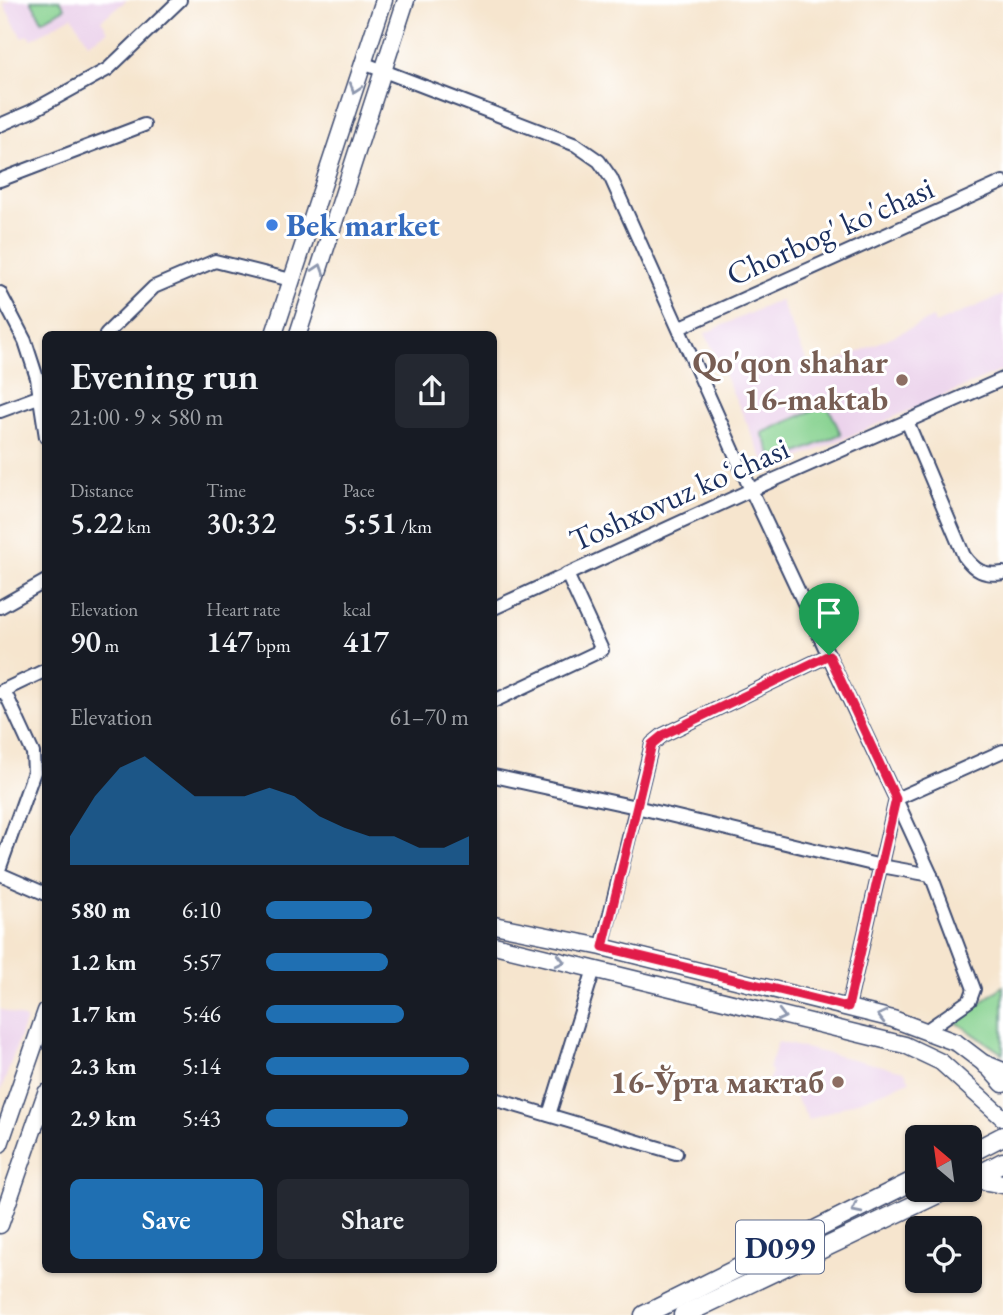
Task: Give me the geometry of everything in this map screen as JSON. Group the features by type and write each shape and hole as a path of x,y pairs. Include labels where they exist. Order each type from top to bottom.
{"highway":[{"path":"982,1147 1003,1136"},
{"path":"982,1173 1003,1162"},
{"path":"982,1181 1003,1184"},
{"name":"D099","path":"644,1315 905,1185"},
{"name":"D099","path":"683,1315 921,1202"}],"main road":[{"path":"275,331 384,0"},
{"path":"299,331 406,0"},
{"path":"497,926 707,972 848,1007 926,1030 957,1043 995,1069 1003,1084"},
{"path":"497,946 905,1045 941,1062 1003,1118"},
{"path":"701,995 707,972"},
{"path":"0,1144 42,1023"},
{"path":"0,1225 42,1104"}],"street":[{"path":"0,125 32,111 108,69 180,0"},
{"path":"363,63 576,145 598,161 611,178 751,490 931,875 974,989 970,1000 926,1030"},
{"path":"0,180 144,125"},
{"name":"Chorbog' ko'chasi","path":"679,328 1003,182"},
{"path":"109,331 153,288 215,261 292,281"},
{"path":"0,293 41,375 38,397 42,417"},
{"name":"Toshxovuz koʻchasi","path":"497,607 751,490 1003,379"},
{"path":"0,411 38,397"},
{"path":"907,421 964,556 972,568 986,575 1003,573"},
{"path":"497,700 602,649 567,574"},
{"path":"0,607 42,583"},
{"path":"603,947 652,744 657,738 829,655"},
{"path":"0,866 34,772 33,753 2,691 42,672"},
{"path":"896,799 1003,751"},
{"path":"497,777 881,866 931,875"},
{"path":"848,1007 896,799"},
{"path":"0,874 42,892"},
{"path":"549,1115 594,969"},
{"path":"497,1100 676,1153"}],"shaded area":[{"path":"11,0 127,0 101,20 108,31 88,43 72,16 32,39 28,35 22,38 3,3"},
{"name":"Qo'qon shahar 16-maktab","path":"1003,295 1003,370 769,471 705,333 780,300 812,373 933,318 935,324"},
{"path":"0,1009 26,1019 0,1094"},
{"name":"16-Ўрта мактаб","path":"778,1042 904,1071 910,1081 809,1120 787,1084 771,1092 767,1083"}],"green space":[{"path":"31,0 60,0 65,8 42,21"},
{"path":"827,404 841,434 775,463 762,433"},
{"path":"1003,986 1003,1054 956,1022"}],"place":[{"name":"Bek market","path":"272,225"},
{"name":"Qo'qon shahar 16-maktab","path":"902,380"},
{"name":"16-Ўрта мактаб","path":"838,1082"}],"route":[{"path":"829,655 896,799 848,1007 603,947 652,744 657,738 829,655"}]}
